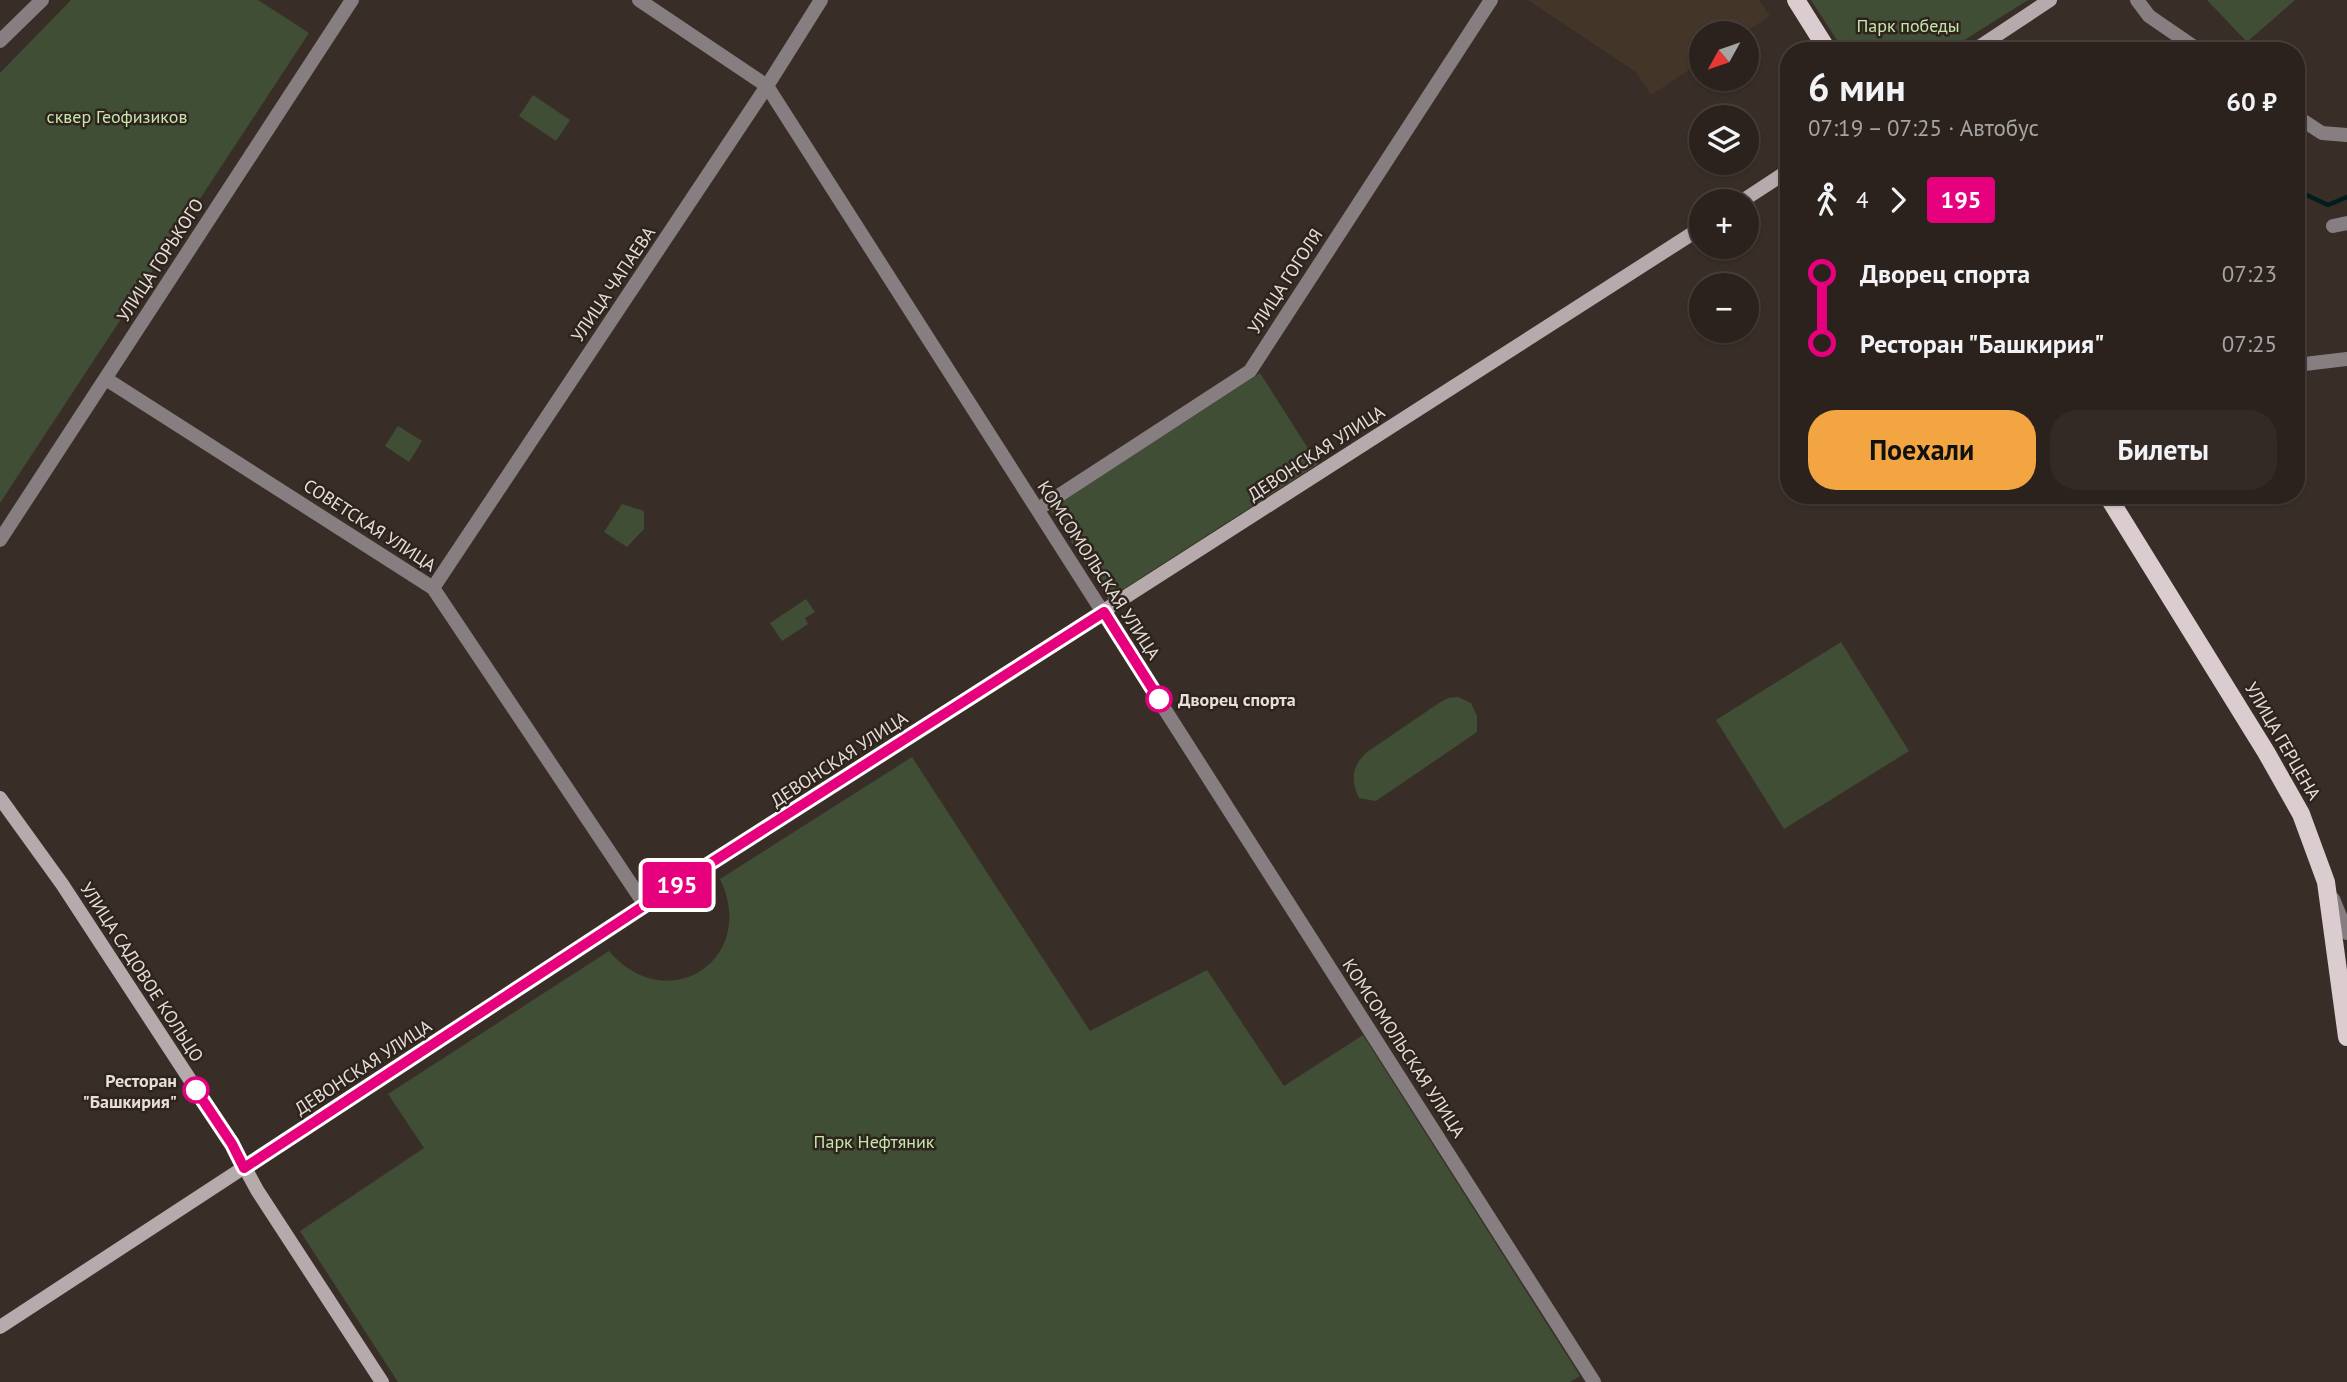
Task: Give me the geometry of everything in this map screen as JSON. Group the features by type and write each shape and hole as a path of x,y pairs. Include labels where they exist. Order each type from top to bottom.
{"main road":[{"path":"1796,0 1822,42"},
{"path":"1987,42 2050,0"},
{"path":"1759,190 1780,176"},
{"name":"ДЕВОНСКАЯ УЛИЦА","path":"0,1327 645,905 1689,236"},
{"name":"УЛИЦА ГЕРЦЕНА","path":"2113,504 2266,751 2301,814 2326,882 2347,1037"},
{"name":"УЛИЦА САДОВОЕ КОЛЬЦО","path":"0,798 62,884 232,1144 244,1168 382,1382"}],"street":[{"path":"0,41 42,0"},
{"name":"УЛИЦА ГОРЬКОГО","path":"0,540 352,0"},
{"name":"КОМСОМОЛЬСКАЯ УЛИЦА","path":"639,0 767,86 1594,1382"},
{"name":"УЛИЦА ЧАПАЕВА","path":"433,588 767,86 821,0"},
{"name":"УЛИЦА ГОГОЛЯ","path":"1038,509 1250,371 1491,0"},
{"path":"2137,0 2149,16 2187,42"},
{"path":"2305,122 2322,133 2347,135"},
{"path":"2305,364 2347,359"},
{"name":"СОВЕТСКАЯ УЛИЦА","path":"106,379 433,588 645,905"},
{"path":"2326,882 2347,933"}],"shaded area":[{"path":"1528,0 1759,0 1770,16 1759,23 1759,21 1689,21 1689,70 1651,95 1636,72"}],"green space":[{"name":"cквер Геофизиков","path":"71,0 258,0 309,33 0,503 0,73"},
{"name":"Парк победы","path":"1811,0 2028,0 1961,42 1838,42"},
{"path":"2207,0 2295,0 2247,42"},
{"path":"533,95 570,120 556,141 519,116"},
{"path":"1260,373 1318,464 1108,599 1050,509"},
{"path":"398,426 422,441 409,462 385,446"},
{"path":"622,504 644,511 644,529 627,547 604,532"},
{"path":"806,599 815,612 805,618 808,624 782,641 770,623"},
{"path":"1841,642 1909,751 1784,829 1716,720"},
{"path":"1458,697 1471,703 1477,716 1477,732 1376,801 1359,798 1354,785 1354,774 1358,763 1367,752 1439,703"},
{"name":"Парк Нефтяник","path":"912,757 1090,1031 1207,970 1284,1086 1363,1035 1580,1376 1570,1382 398,1382 300,1231 424,1148 388,1094 609,951 632,971 656,980 680,979 701,971 717,955 727,934 729,908 720,879"}],"waterway":[{"path":"2305,194 2328,205 2347,197"}],"bus line":[{"name":"195","path":"196,1090 232,1144 244,1168 645,905 1104,612 1159,699"}],"place":[{"name":"Дворец спорта","path":"1159,699"},
{"name":"Ресторан \"Башкирия\"","path":"196,1090"}]}
